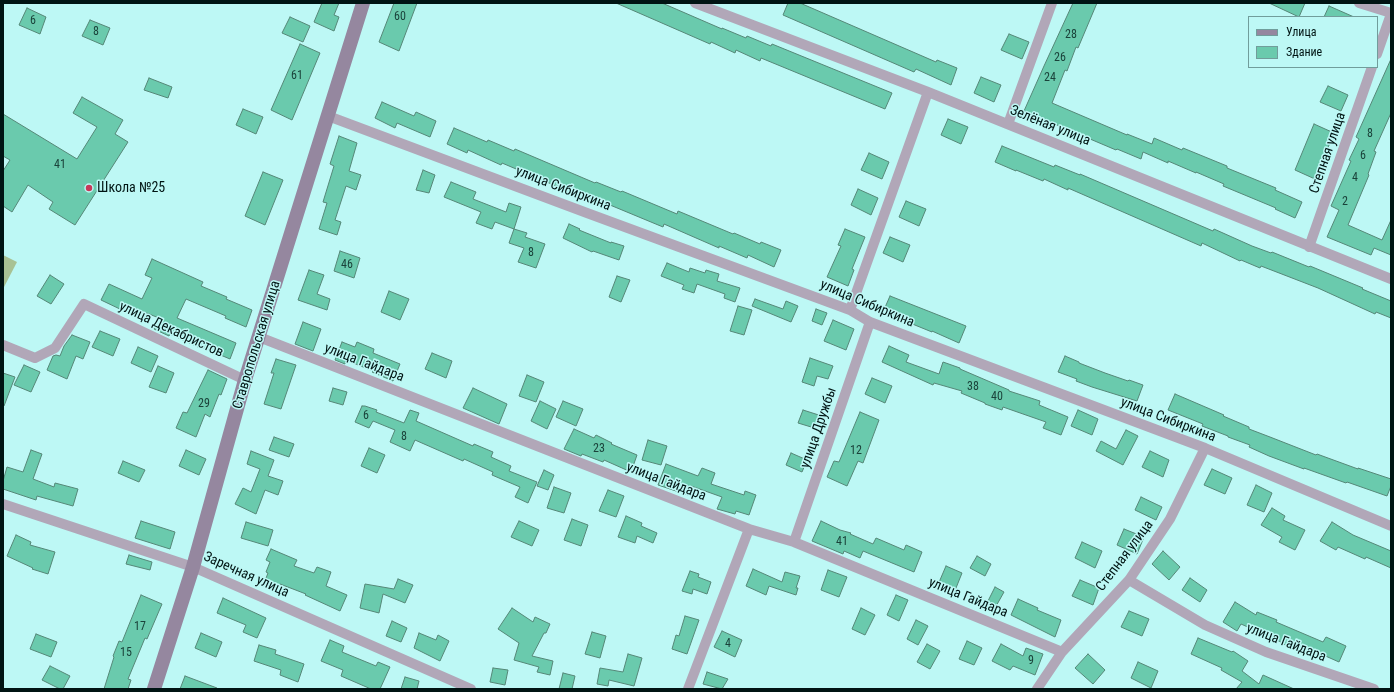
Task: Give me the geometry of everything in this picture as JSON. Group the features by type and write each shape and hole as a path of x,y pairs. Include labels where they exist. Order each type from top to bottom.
{"main road":[{"name":"Ставропольская улица","path":"154,689 193,567 245,380 363,3"}],"street":[{"name":"Зелёная улица","path":"695,3 928,92 1391,280"},
{"path":"1008,124 1052,3"},
{"path":"1359,3 1391,14 1378,51"},
{"name":"Степная улица","path":"1309,247 1372,68"},
{"path":"850,310 928,92"},
{"name":"улица Сибиркина","path":"328,116 850,310 870,322 1205,448 1391,526"},
{"name":"улица Декабристов","path":"3,345 35,358 55,348 84,304 245,380"},
{"name":"улица Дружбы","path":"794,542 870,322"},
{"name":"улица Гайдара","path":"259,337 749,529 794,542 1062,652"},
{"name":"Степная улица","path":"1037,689 1062,652 1129,580 1170,519 1205,448"},
{"name":"Заречная улица","path":"3,504 193,567 471,689"},
{"path":"688,689 749,529"},
{"name":"улица Гайдара","path":"1129,580 1205,625 1266,652 1374,689"}],"green space":[{"path":"3,255 17,262 3,289"}],"building":[{"path":"322,3 339,3 334,15 339,17 334,31 314,22"},
{"path":"394,3 417,3 399,51 379,42"},
{"path":"616,3 662,3 722,29 746,38 747,36 771,46 772,44 892,93 885,109 761,58 760,61 736,50 735,53 711,42 710,44"},
{"path":"788,3 800,3 936,62 937,60 957,68 951,85 916,69 914,72 783,15"},
{"path":"1073,3 1097,3 1078,48 1076,47 1067,71 1065,70 1052,103 1152,144 1154,138 1182,150 1183,148 1276,188 1275,190 1302,202 1295,218 1275,209 1276,208 1223,186 1224,184 1196,172 1168,161 1168,163 1143,152 1141,159 1024,111"},
{"path":"1269,3 1305,3 1299,16"},
{"path":"1329,6 1352,16 1324,16"},
{"path":"27,8 46,17 40,34 19,25"},
{"path":"290,17 310,26 303,42 282,33"},
{"path":"90,20 110,28 103,45 82,36"},
{"path":"1009,34 1029,42 1022,59 1001,50"},
{"path":"300,44 320,53 292,120 271,110"},
{"path":"1391,59 1391,113 1374,151 1376,152 1368,174 1369,175 1348,225 1382,240 1391,220 1391,255 1374,248 1371,255 1327,237 1339,210 1331,206 1359,139 1356,137"},
{"path":"981,77 1001,85 994,102 974,93"},
{"path":"149,78 172,87 168,98 144,90"},
{"path":"1328,86 1348,95 1341,111 1320,102"},
{"path":"82,97 123,120 115,134 128,142 75,225 49,209 53,202 28,185 12,212 3,206 3,171 10,160 3,156 3,114 77,159 97,127 73,113"},
{"path":"382,102 414,116 416,112 436,121 430,137 397,123 395,128 375,118"},
{"path":"243,109 263,117 256,134 236,125"},
{"path":"948,119 968,127 961,144 941,135"},
{"path":"1314,124 1334,133 1315,179 1295,170"},
{"path":"454,128 487,142 488,140 514,151 515,149 595,183 596,182 621,192 622,191 677,214 678,211 733,234 734,233 760,244 761,242 781,250 774,267 748,255 747,258 719,246 719,248 664,224 663,227 610,205 609,207 583,195 582,197 502,163 501,165 468,150 467,153 447,144"},
{"path":"339,136 357,143 349,171 361,175 356,190 346,186 335,220 341,222 337,235 319,229 327,203 323,202 334,166 330,164"},
{"path":"1002,146 1054,167 1055,165 1080,174 1213,231 1214,229 1252,246 1271,253 1272,252 1309,267 1310,266 1363,288 1362,289 1391,301 1391,318 1376,312 1375,314 1318,288 1261,266 1260,268 1241,260 1240,261 1202,243 1201,246 1068,188 1068,190 1044,179 1043,181 995,162"},
{"path":"869,153 889,162 882,179 861,170"},
{"path":"423,170 435,175 429,193 416,190"},
{"path":"263,172 283,180 265,225 245,216"},
{"path":"451,182 476,192 473,199 506,212 509,203 521,207 514,229 495,222 492,229 476,223 481,212 444,197"},
{"path":"858,189 878,198 871,215 851,205"},
{"path":"906,201 926,209 919,226 899,217"},
{"path":"569,224 580,229 579,230 611,243 624,246 619,260 593,251 592,252 563,238"},
{"path":"514,229 527,233 525,237 545,244 536,268 518,262 524,248 509,243"},
{"path":"845,229 865,237 852,269 854,270 848,286 827,277 841,246 838,245"},
{"path":"890,237 910,245 903,262 883,253"},
{"path":"340,251 360,258 354,278 334,271"},
{"path":"152,259 203,282 201,286 252,310 246,327 225,318 226,316 186,299 177,318 236,343 230,359 199,346 198,347 170,334 169,336 154,329 159,318 124,304 122,310 101,300 109,284 142,299 152,278 145,275"},
{"path":"667,263 689,272 690,268 705,273 706,270 719,274 717,281 740,288 735,302 724,298 725,294 697,284 694,293 682,289 684,285 661,276"},
{"path":"309,270 324,275 317,294 330,299 327,310 298,300"},
{"path":"50,275 64,284 51,304 37,296"},
{"path":"617,276 630,280 621,302 609,297"},
{"path":"389,291 409,299 400,320 381,312"},
{"path":"890,296 966,326 959,343 883,312"},
{"path":"755,299 783,309 786,301 798,306 791,322 752,306"},
{"path":"738,306 752,310 744,335 730,331"},
{"path":"816,309 827,313 822,325 812,321"},
{"path":"833,320 854,329 846,350 824,341"},
{"path":"303,322 321,329 313,351 295,344"},
{"path":"100,331 120,339 113,356 92,347"},
{"path":"72,335 90,342 83,359 76,356 67,379 47,370 53,356 60,356 64,346"},
{"path":"342,342 355,347 357,342 374,349 373,353 400,364 393,381 346,360 345,364 335,360"},
{"path":"889,346 909,355 906,362 939,374 943,362 960,368 1009,391 1040,401 1039,405 1068,417 1061,435 1043,428 1046,422 1003,407 1002,410 985,404 961,393 962,391 934,383 933,385 882,362"},
{"path":"138,347 158,356 151,372 131,363"},
{"path":"432,353 452,361 446,378 425,369"},
{"path":"1065,356 1105,373 1143,385 1137,401 1092,387 1076,381 1077,379 1058,372"},
{"path":"810,358 833,366 828,379 817,376 814,386 802,382"},
{"path":"276,359 296,365 281,409 264,404 274,373 271,373"},
{"path":"24,365 40,372 31,392 14,385"},
{"path":"158,366 174,373 166,393 149,387"},
{"path":"208,370 227,379 210,417 205,414 196,437 176,428 183,412 187,413"},
{"path":"3,373 15,377 4,406 3,405"},
{"path":"527,375 544,382 536,402 519,396"},
{"path":"872,378 892,386 885,403 865,394"},
{"path":"333,388 347,392 343,405 329,401"},
{"path":"473,388 507,404 499,424 463,408"},
{"path":"1175,394 1224,415 1223,416 1249,427 1249,429 1316,455 1317,454 1391,479 1391,486 1387,496 1269,456 1249,447 1250,445 1202,426 1203,424 1168,410"},
{"path":"540,401 556,409 547,429 531,421"},
{"path":"563,401 583,409 576,426 556,417"},
{"path":"362,406 377,410 376,412 404,423 410,410 419,413 416,421 473,446 474,444 493,452 491,457 511,466 509,471 537,482 528,503 515,497 520,487 492,475 493,472 464,459 463,461 415,440 410,451 390,442 395,430 373,421 369,428 355,422"},
{"path":"803,410 825,417 821,430 798,423"},
{"path":"1078,410 1098,419 1092,435 1071,426"},
{"path":"860,412 879,420 863,463 858,461 847,486 827,477 834,461 839,462"},
{"path":"574,429 594,438 596,435 612,443 611,444 637,455 631,472 604,460 603,462 582,454 581,456 564,449"},
{"path":"1126,430 1138,436 1123,465 1096,451 1101,441 1116,449"},
{"path":"274,437 294,444 289,457 269,450"},
{"path":"648,440 667,446 661,465 642,460"},
{"path":"369,448 385,455 377,473 361,466"},
{"path":"31,450 42,454 33,479 54,487 55,483 78,489 73,506 37,496 36,500 3,489 3,481 7,467 23,472"},
{"path":"186,450 206,459 199,475 179,466"},
{"path":"251,451 274,460 268,476 283,481 278,495 265,490 256,514 235,504 243,488 251,492 260,469 247,464"},
{"path":"1150,451 1169,460 1163,477 1142,467"},
{"path":"791,453 807,460 802,472 786,465"},
{"path":"123,461 145,470 139,482 118,473"},
{"path":"666,464 698,476 702,468 715,473 711,484 744,495 745,491 756,495 749,515 736,511 735,514 717,509 722,497 691,486 688,495 658,485"},
{"path":"1212,469 1232,478 1225,494 1204,485"},
{"path":"544,470 554,475 548,490 537,486"},
{"path":"1256,485 1272,493 1264,512 1247,505"},
{"path":"554,487 571,493 564,513 547,508"},
{"path":"608,490 624,496 616,517 599,511"},
{"path":"1141,497 1162,507 1156,520 1135,510"},
{"path":"1272,508 1285,516 1283,520 1305,530 1295,550 1279,542 1282,537 1261,525"},
{"path":"626,516 642,523 641,526 657,533 653,543 637,536 635,543 618,537"},
{"path":"572,519 588,525 581,546 564,540"},
{"path":"141,521 175,532 170,549 135,538"},
{"path":"519,521 539,530 532,546 511,537"},
{"path":"821,521 873,544 876,538 904,550 906,545 922,552 914,572 863,551 860,558 844,551 843,554 812,541"},
{"path":"246,522 273,530 268,546 241,538"},
{"path":"1332,522 1353,535 1391,551 1391,568 1366,557 1365,559 1338,547 1336,550 1320,541"},
{"path":"1124,529 1144,537 1137,554 1117,545"},
{"path":"16,535 31,542 30,545 55,552 48,574 32,569 33,568 7,556"},
{"path":"1082,542 1102,551 1095,568 1075,558"},
{"path":"271,549 297,560 294,566 314,573 317,567 331,572 326,586 347,595 340,611 305,595 306,594 280,584 277,591 263,586 270,562 266,560"},
{"path":"1163,551 1180,567 1169,580 1152,564"},
{"path":"129,555 152,562 150,570 126,564"},
{"path":"977,556 991,564 985,576 970,568"},
{"path":"946,566 962,573 954,593 937,587"},
{"path":"753,569 782,582 785,572 800,576 796,588 798,588 796,595 769,586 766,595 746,586"},
{"path":"828,570 847,577 839,597 821,590"},
{"path":"690,571 699,574 698,577 711,582 707,594 693,589 692,594 682,591"},
{"path":"1190,578 1207,590 1200,602 1182,590"},
{"path":"398,579 413,585 405,603 383,594 379,613 360,608 365,584 394,589"},
{"path":"1080,580 1099,588 1093,605 1072,596"},
{"path":"995,587 1004,592 995,608 987,603"},
{"path":"141,595 162,604 147,639 145,638 128,679 131,680 128,689 104,689 114,657 113,656 119,641 122,642"},
{"path":"896,595 908,600 899,621 887,615"},
{"path":"223,598 266,618 257,638 243,632 246,625 217,613"},
{"path":"1018,599 1038,608 1037,610 1061,620 1055,637 1011,615"},
{"path":"1235,602 1256,615 1257,612 1277,620 1276,622 1323,642 1326,637 1346,646 1339,662 1303,646 1301,652 1241,624 1237,631 1223,622"},
{"path":"512,608 533,622 535,617 550,624 532,656 553,661 550,675 537,672 539,667 514,660 519,643 498,629"},
{"path":"861,608 875,615 865,635 852,629"},
{"path":"1129,611 1149,619 1142,636 1121,627"},
{"path":"685,616 699,620 687,654 672,649 676,635 679,636"},
{"path":"916,620 928,626 918,645 907,639"},
{"path":"392,621 407,628 401,642 386,636"},
{"path":"722,631 742,640 735,657 714,647"},
{"path":"592,632 606,636 600,658 585,654"},
{"path":"201,633 222,642 216,657 195,648"},
{"path":"419,633 436,640 438,635 449,641 440,661 414,648"},
{"path":"36,634 57,642 51,657 30,649"},
{"path":"1198,638 1232,652 1233,651 1248,661 1242,671 1259,684 1263,675 1294,689 1236,689 1242,682 1221,670 1222,668 1191,654"},
{"path":"330,640 344,646 342,652 376,666 378,662 390,667 380,689 371,689 341,676 343,670 321,661"},
{"path":"967,641 982,648 974,665 959,659"},
{"path":"927,644 940,651 930,669 917,662"},
{"path":"1001,644 1023,656 1026,648 1043,654 1035,675 1013,666 1010,670 992,661"},
{"path":"259,645 276,650 275,654 304,664 298,682 280,675 281,670 254,661"},
{"path":"628,654 642,658 634,686 609,680 608,686 597,684 600,668 623,672"},
{"path":"1088,654 1105,670 1093,684 1075,668"},
{"path":"1138,662 1158,671 1151,688 1131,678"},
{"path":"50,666 70,676 63,689 42,680"},
{"path":"493,668 508,670 505,685 490,682"},
{"path":"707,672 728,679 722,689 703,684"},
{"path":"563,673 575,676 572,689 559,689"},
{"path":"185,676 217,688 180,689"},
{"path":"405,677 419,681 417,689 401,689"}],"place":[{"name":"Школа №25","path":"89,188"}]}
